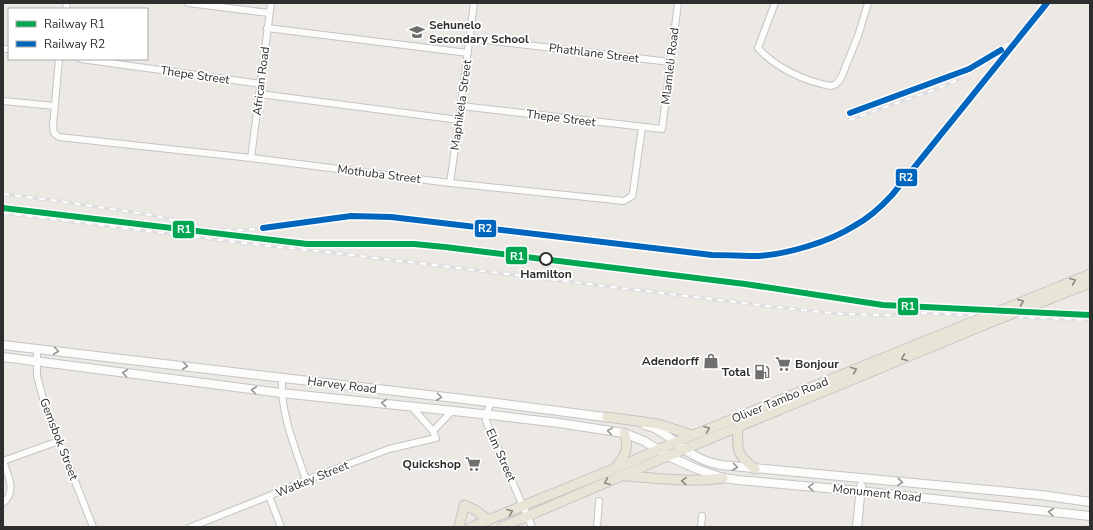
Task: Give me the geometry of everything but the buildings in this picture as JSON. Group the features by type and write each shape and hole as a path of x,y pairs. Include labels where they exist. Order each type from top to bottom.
{"main road":[{"name":"Oliver Tambo Road","path":"502,527 528,516 692,435 976,325 1057,292 1090,274"},
{"name":"Oliver Tambo Road","path":"1057,292 1090,283"},
{"name":"Oliver Tambo Road","path":"471,527 618,472 686,450 976,325"},
{"name":"Harvey Road","path":"3,345 607,417 652,427 664,432 686,450"},
{"name":"Harvey Road","path":"3,357 281,393 453,410 559,423 624,433 644,441 668,456"},
{"path":"559,423 560,411"},
{"path":"607,417 658,424 692,435"},
{"path":"738,427 737,445 740,455 755,469"},
{"path":"624,433 627,441 627,450 618,472 683,481 723,478"},
{"name":"Monument Road","path":"686,450 712,463 755,469 1041,495 1090,502"},
{"name":"Monument Road","path":"668,456 697,469 723,478 759,483 860,491 1090,516"},
{"path":"857,527 862,479"},
{"path":"460,527 464,506 475,510 489,520"}],"street":[{"path":"188,3 269,13"},
{"name":"African Road","path":"251,158 271,3"},
{"name":"Maphikela Street","path":"450,183 460,120 474,3"},
{"name":"Mlamleli Road","path":"662,128 678,3"},
{"path":"775,3 758,48 774,63 797,75 831,86 836,84 841,78 858,36 868,3"},
{"path":"267,28 468,53"},
{"name":"Phathlane Street","path":"469,38 670,62"},
{"path":"3,101 55,106 59,60"},
{"name":"Thepe Street","path":"88,60 261,84"},
{"path":"260,94 460,120"},
{"name":"Mothuba Street","path":"55,106 53,129 56,135 62,138 251,158 450,183 624,201 632,196 633,192 642,127"},
{"name":"Thepe Street","path":"461,106 662,128"},
{"name":"Gemsbok Street","path":"37,349 36,362 40,388 93,527"},
{"path":"282,378 281,393 285,415 306,480"},
{"name":"Elm Street","path":"491,403 486,414 486,421 532,527"},
{"path":"410,406 433,431 453,410"},
{"name":"Watkey Street","path":"191,527 306,480 390,449 436,438 433,431"},
{"path":"3,503 9,497 11,491 3,461 59,441"},
{"path":"269,496 282,527"},
{"path":"597,527 599,501"},
{"path":"701,527 702,516"}],"railway":[{"path":"177,229 247,230 351,216 391,217 712,255 758,256 795,249 843,232 867,217 889,198 1047,3"},
{"path":"850,113 969,69 983,62 1012,40"},
{"path":"849,120 939,88 962,78"},
{"path":"3,194 151,215 198,226"},
{"path":"3,213 801,310 842,314 888,315 921,313 1090,320"}],"rail line":[{"name":"R2","path":"263,228 351,216 391,217 712,255 758,256 795,250 821,242 844,232 865,219 888,199 1047,3"},
{"name":"R2","path":"850,113 969,69 1001,50"},
{"name":"R1","path":"3,208 307,244 414,244 445,247 745,284 883,305 1090,315"}],"place":[{"name":"Sehunelo Secondary School","path":"417,32"},
{"name":"Hamilton","path":"546,259"},
{"name":"Adendorff","path":"711,361"},
{"name":"Bonjour","path":"783,364"},
{"name":"Total","path":"762,372"},
{"name":"Quickshop","path":"473,464"}]}
